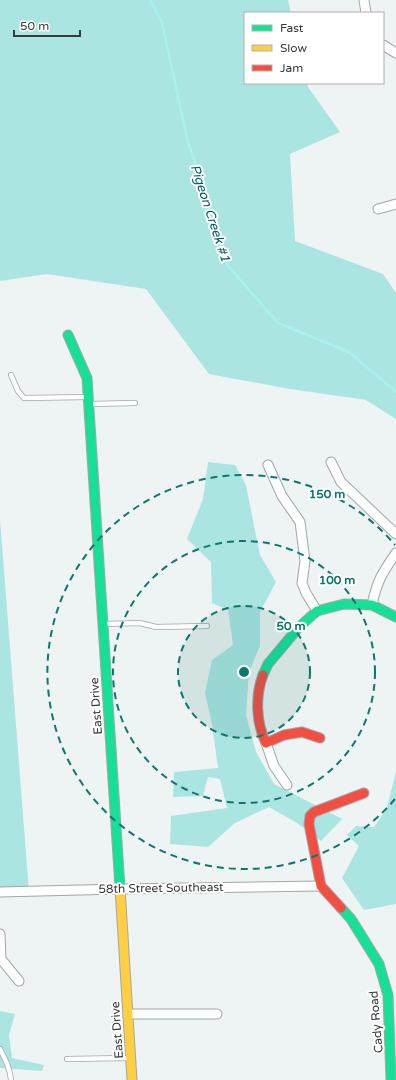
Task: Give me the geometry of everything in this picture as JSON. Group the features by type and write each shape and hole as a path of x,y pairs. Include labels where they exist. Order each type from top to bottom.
{"street":[{"path":"364,0 366,12"},
{"path":"384,46 396,53"},
{"path":"378,208 396,204"},
{"name":"East Drive","path":"68,335 87,378 132,1080"},
{"path":"331,462 341,482 396,534"},
{"path":"268,465 282,496 300,522 306,561 302,583 306,594 317,611"},
{"path":"372,605 376,586 396,553"},
{"path":"287,785 274,766 261,733 258,716 260,684 268,664 299,627 317,611 344,604 372,605 396,617"},
{"path":"266,743 284,735 302,732 320,738"},
{"path":"321,886 309,824 310,816 314,812 364,793"},
{"name":"58th Street Southeast","path":"0,892 321,886"},
{"name":"Cady Road","path":"321,886 351,919 378,964 388,995 393,1075"},
{"path":"0,934 1,959 19,981"},
{"path":"128,1014 217,1014"}],"lane":[{"path":"11,375 18,391 24,398 88,400 135,404"},
{"path":"103,624 140,623 156,627 207,626"},
{"path":"0,1049 8,1063 11,1080"},
{"path":"67,1059 131,1058"}],"shaded area":[{"path":"0,0 288,0 291,12 244,12 244,84 307,84 340,132 290,154 295,241 383,274 396,293 396,419 366,400 290,389 209,374 146,289 47,274 0,281"},
{"path":"208,462 235,465 246,485 260,555 276,582 260,612 260,646 249,672 246,715 256,752 274,784 342,819 321,841 297,823 269,807 235,823 208,847 170,844 171,816 227,808 220,779 208,777 203,796 173,797 174,772 218,768 212,724 205,693 212,660 233,645 228,610 212,603 211,562 187,539 203,499"},
{"path":"0,519 29,892 0,892"},
{"path":"396,771 396,904 364,910 342,878 359,846 347,835 356,826 374,827 387,808"},
{"path":"0,1011 15,1014 9,1035 12,1058 44,1065 42,1071 0,1068"}],"waterway":[{"name":"Pigeon Creek #1","path":"150,0 162,23 187,138 228,266 278,323 349,352 396,392"}],"traffic: fast":[{"path":"68,335 87,378 120,888"},
{"path":"263,675 268,664 299,627 317,611 344,604 372,605 396,617"},
{"path":"341,908 351,919 379,964 388,995 391,1080"}],"traffic: slow":[{"path":"120,888 132,1080"}],"traffic: jam":[{"path":"263,675 260,683 258,709 260,727 266,743 284,735 302,732 320,738"},
{"path":"341,908 321,886 309,824 310,816 314,812 364,793"}]}
